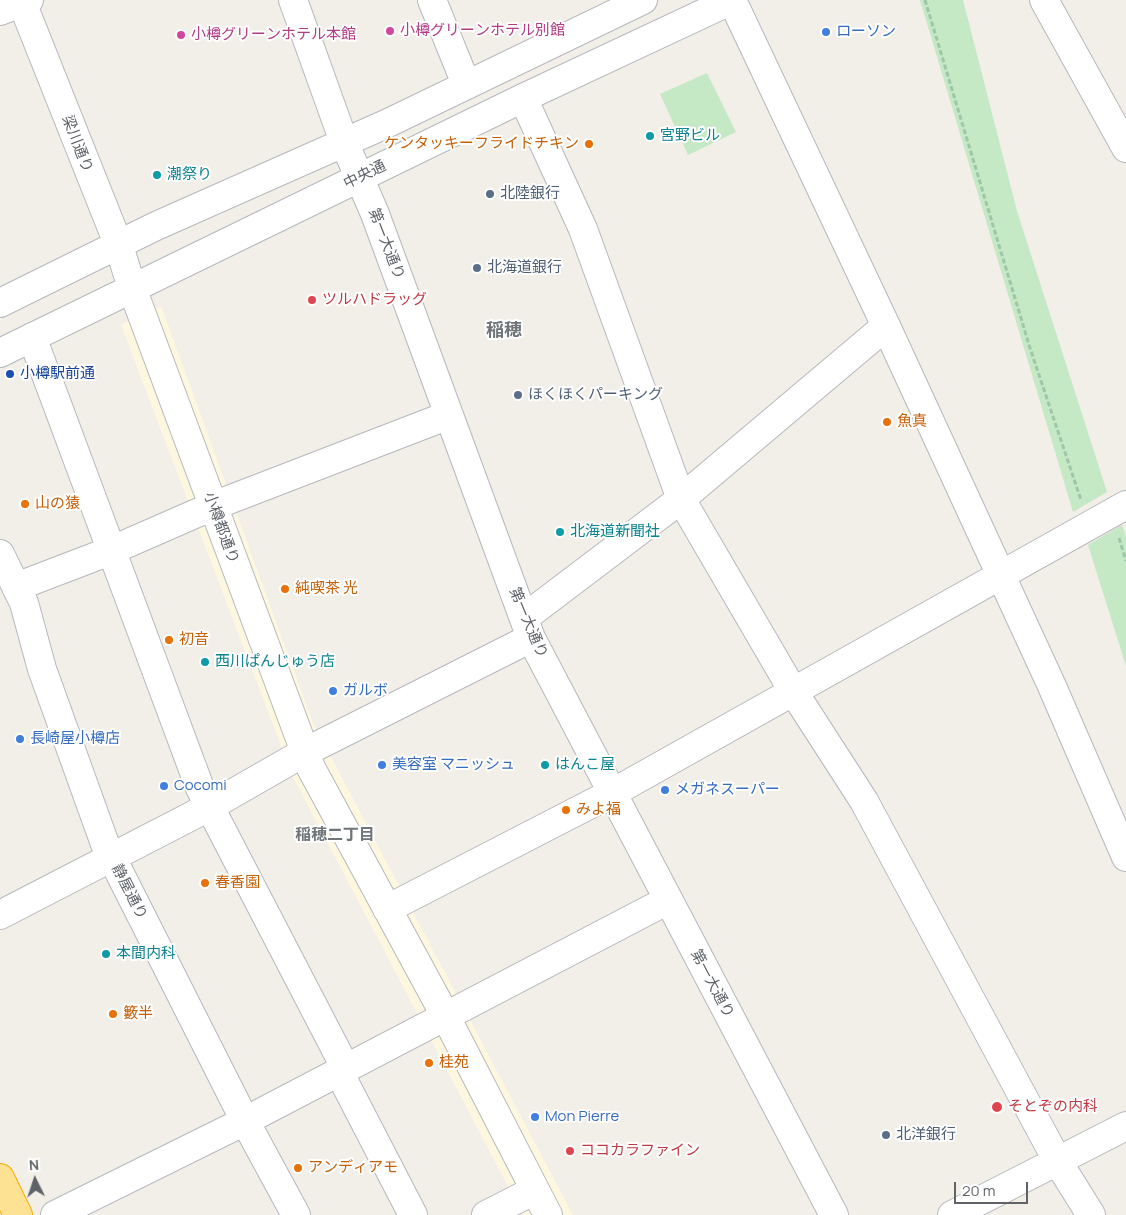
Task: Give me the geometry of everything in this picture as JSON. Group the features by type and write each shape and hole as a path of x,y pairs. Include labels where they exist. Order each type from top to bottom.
{"highway":[{"path":"0,1178 18,1215"}],"street":[{"name":"第一大通り","path":"293,0 344,142 375,214 528,628 668,900 834,1215"},
{"path":"432,0 455,62 466,84"},
{"path":"0,303 119,246 156,226 386,124 643,0"},
{"path":"732,0 886,326 1000,574 1126,857"},
{"name":"中央通","path":"0,353 523,98 732,0"},
{"path":"1044,0 1126,148"},
{"name":"梁川通り","path":"18,3 119,246 132,288"},
{"path":"523,98 583,229 681,498 793,692 864,800 1058,1162 1091,1215"},
{"name":"小樽都通り","path":"132,288 308,760 446,1017 548,1215"},
{"path":"0,915 111,856 308,760 528,628 886,326"},
{"path":"32,337 110,551 209,807 343,1071 413,1215"},
{"path":"16,587 110,551 213,506 449,415"},
{"path":"388,909 614,792 1115,511"},
{"name":"静屋通り","path":"0,554 24,604 42,669 111,856 245,1121 296,1215"},
{"path":"55,1215 343,1071 668,900"},
{"path":"952,1215 1126,1126"},
{"path":"486,1215 535,1190"}],"path":[{"path":"925,0 1030,348 1083,506 1115,511 1116,528 1126,561"}],"shaded area":[{"path":"161,306 313,723 573,1215 523,1215 293,777 121,325"}],"green space":[{"path":"920,0 963,0 1017,211 1107,492 1073,512"},
{"path":"707,73 736,132 688,155 660,94"},
{"path":"1122,525 1126,537 1126,666 1088,545"}],"place":[{"name":"小樽グリーンホテル別館","path":"390,31"},
{"name":"ローソン","path":"826,32"},
{"name":"小樽グリーンホテル本館","path":"181,35"},
{"name":"宮野ビル","path":"650,136"},
{"name":"ケンタッキーフライドチキン","path":"589,144"},
{"name":"潮祭り","path":"157,175"},
{"name":"北陸銀行","path":"490,194"},
{"name":"北海道銀行","path":"477,268"},
{"name":"ツルハドラッグ","path":"312,300"},
{"name":"小樽駅前通","path":"10,374"},
{"name":"ほくほくパーキング","path":"518,395"},
{"name":"魚真","path":"887,422"},
{"name":"山の猿","path":"25,504"},
{"name":"北海道新聞社","path":"560,532"},
{"name":"純喫茶 光","path":"285,589"},
{"name":"初音","path":"169,640"},
{"name":"西川ぱんじゅう店","path":"205,662"},
{"name":"ガルボ","path":"333,691"},
{"name":"長崎屋小樽店","path":"20,739"},
{"name":"美容室 マニッシュ","path":"382,765"},
{"name":"はんこ屋","path":"545,765"},
{"name":"Cocomi","path":"164,786"},
{"name":"メガネスーパー","path":"665,790"},
{"name":"みよ福","path":"566,810"},
{"name":"春香園","path":"205,883"},
{"name":"本間内科","path":"106,954"},
{"name":"籔半","path":"113,1014"},
{"name":"桂苑","path":"429,1063"},
{"name":"そとぞの内科","path":"997,1107"},
{"name":"Mon Pierre","path":"535,1117"},
{"name":"北洋銀行","path":"886,1135"},
{"name":"ココカラファイン","path":"570,1151"},
{"name":"アンディアモ","path":"298,1168"}],"district":[{"name":"稲穂","path":"504,331"},
{"name":"稲穂二丁目","path":"335,836"}]}
